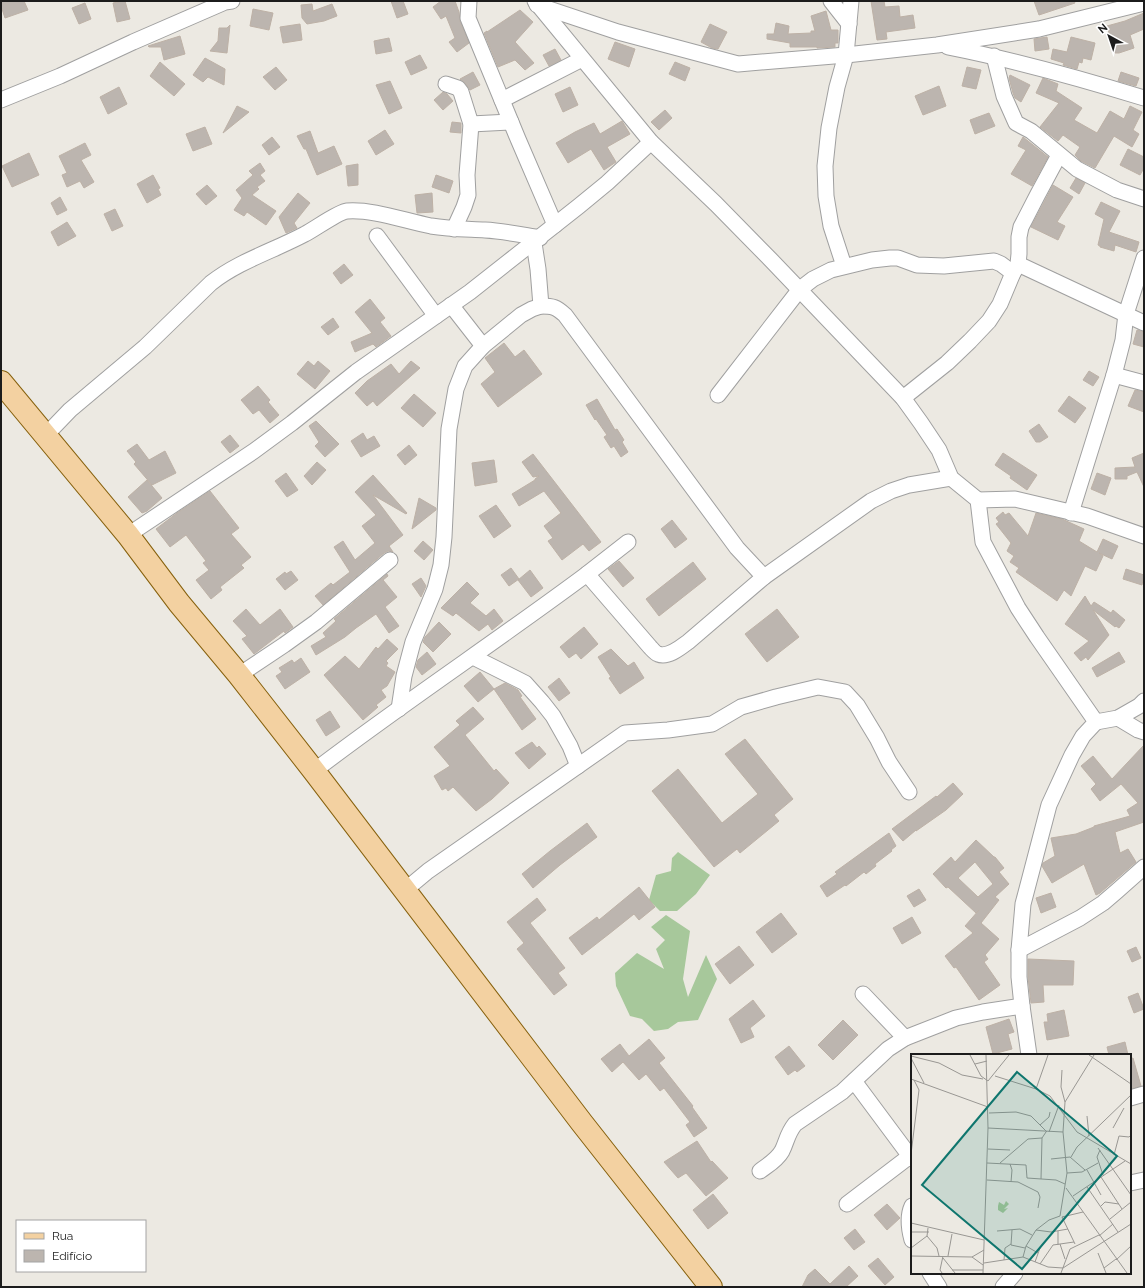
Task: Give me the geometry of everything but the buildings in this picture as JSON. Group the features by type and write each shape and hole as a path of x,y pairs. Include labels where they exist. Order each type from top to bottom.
{"main road":[{"path":"5,392 45,436 128,535 179,603 239,675 582,1123 712,1287"}],"street":[{"path":"1,100 60,76 227,1"},
{"path":"469,1 468,18 555,225"},
{"path":"830,1 849,24"},
{"path":"844,266 831,226 826,196 825,166 829,128 846,55 851,1"},
{"path":"532,2 618,32 738,64 846,55 937,45 1039,29 1120,5 1144,3"},
{"path":"532,2 651,142 716,204 903,398 939,450 951,478 978,500 1015,499 1087,516 1144,536"},
{"path":"937,45 994,56 1072,76 1144,98"},
{"path":"994,56 1004,96 1016,123 1031,131 1078,170 1117,190 1144,199"},
{"path":"502,100 582,59"},
{"path":"446,84 455,87 461,92 472,124 467,175 468,195 464,208 454,229"},
{"path":"472,124 511,122"},
{"path":"128,535 254,451 356,372 470,292 607,183 651,142"},
{"path":"903,398 947,363 970,341 989,321 1000,304 1015,268 1019,254 1019,237 1021,226 1059,155"},
{"path":"45,436 70,410 145,347 211,283 223,274 245,261 306,234 345,211 363,211 430,226 454,229 486,230 537,240"},
{"path":"377,236 436,316"},
{"path":"537,240 541,306"},
{"path":"718,395 800,290 813,279 831,270 872,260 898,258 917,265 944,266 994,261 1015,268 1144,322"},
{"path":"1071,513 1114,375 1123,340 1126,314 1144,258"},
{"path":"451,305 483,346"},
{"path":"399,709 404,676 413,642 435,589 441,565 444,537 449,429 456,389 465,366 483,346 521,315 532,309 541,306 552,306 565,315 738,548 764,577"},
{"path":"1114,375 1144,383"},
{"path":"587,574 650,647 657,654 666,655 688,642 764,577 871,501 891,491 909,485 951,478"},
{"path":"978,500 983,542 1018,608 1096,722"},
{"path":"314,771 357,738 530,617 628,542"},
{"path":"239,675 316,622 390,560"},
{"path":"473,657 525,682 553,716 570,746 578,766"},
{"path":"404,890 428,871 625,733 668,730 712,724 740,708 776,697 818,687 845,692 857,705 877,738 889,762 909,792"},
{"path":"1029,1054 1019,977 1019,950 1023,904 1049,805 1072,754 1083,736 1096,722 1118,718 1139,706 1144,701"},
{"path":"1118,718 1144,732"},
{"path":"1019,950 1080,918 1103,903 1118,892 1144,867"},
{"path":"864,994 905,1038"},
{"path":"760,1171 783,1150 790,1130 795,1124 831,1101 888,1049 905,1038 956,1018 1022,1006"},
{"path":"847,1204 911,1158 854,1081"},
{"path":"1131,1098 1144,1094"},
{"path":"1131,1183 1144,1180"},
{"path":"911,1208 909,1228 911,1236"},
{"path":"931,1274 939,1287"},
{"path":"1003,1287 1014,1274"}],"green space":[{"path":"678,852 710,875 696,894 677,911 660,911 649,900 656,875 671,871 672,858"},
{"path":"666,915 690,931 683,979 688,997 706,955 717,979 698,1020 678,1022 668,1029 654,1031 642,1019 630,1016 616,986 615,973 637,953 664,969 656,949 665,940 651,927"}]}
